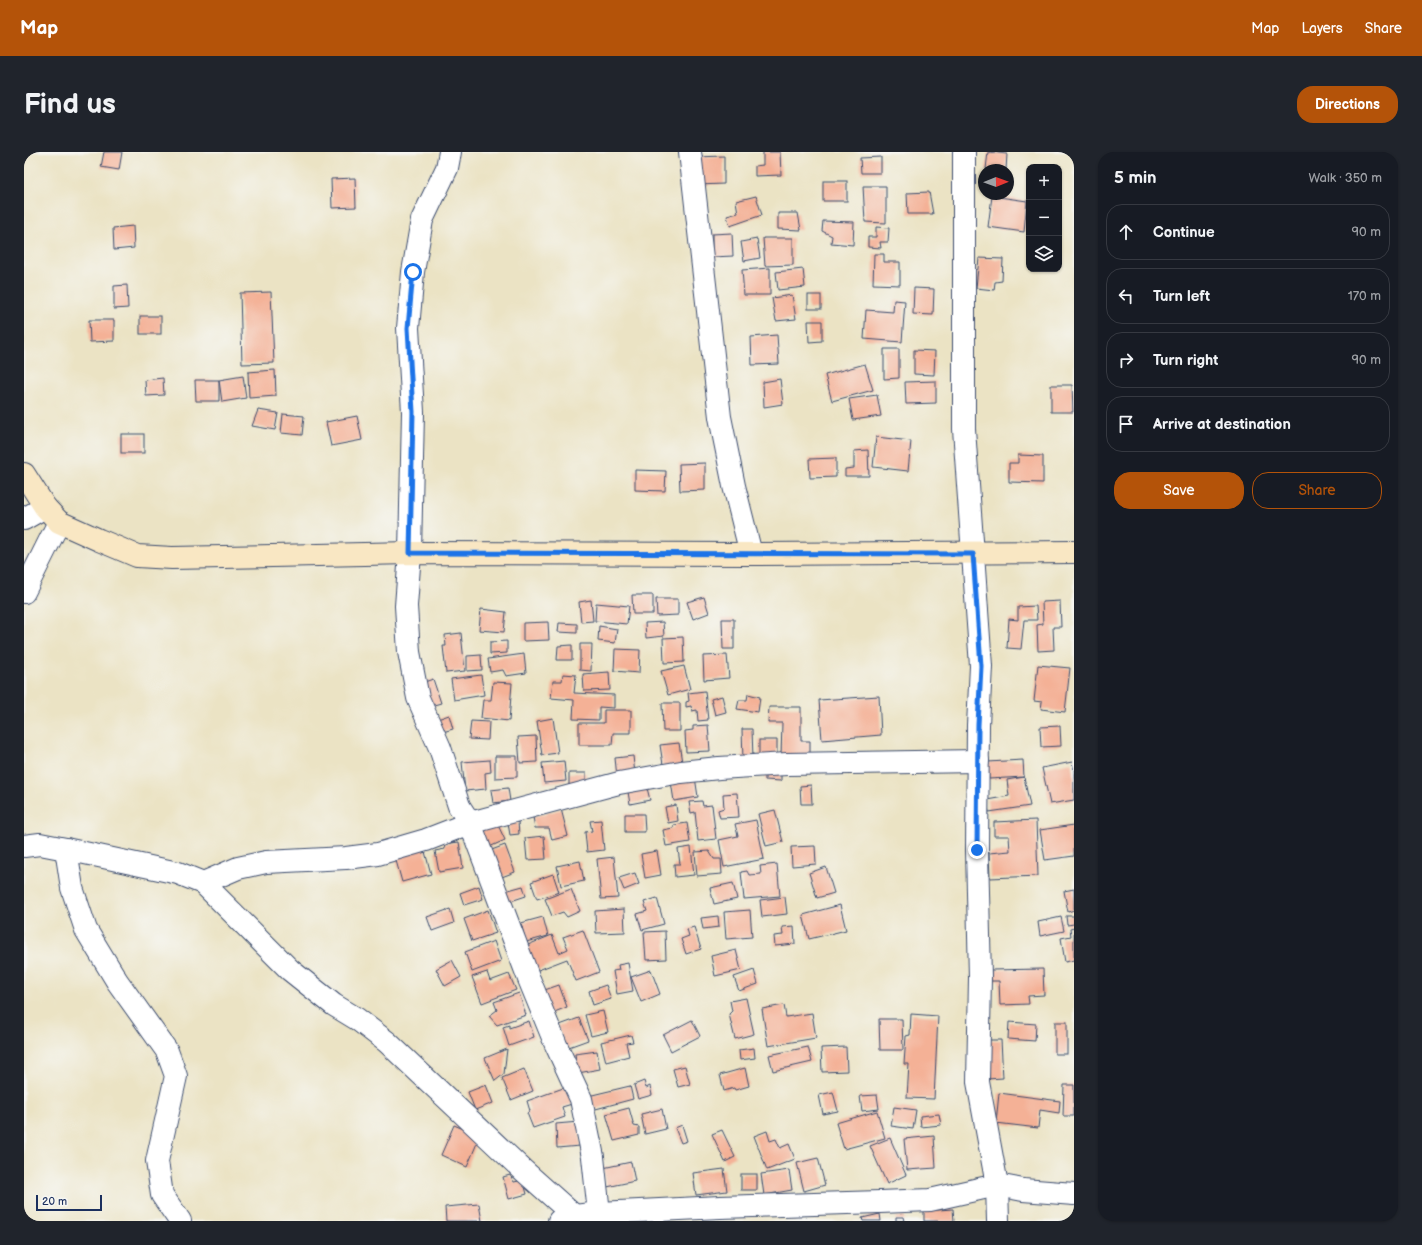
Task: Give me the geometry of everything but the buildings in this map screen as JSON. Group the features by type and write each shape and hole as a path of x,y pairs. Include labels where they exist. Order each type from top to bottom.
{"main road":[{"path":"24,474 52,515 137,556 172,558 410,553 973,554 1074,552"}],"street":[{"path":"450,152 447,168 422,220 413,272 408,328 413,412 410,553 406,606 409,652 418,698 440,748 459,806 470,823 529,979 556,1045 582,1099 593,1156 578,1218"},
{"path":"690,152 720,417 734,486 751,554"},
{"path":"964,152 964,429 981,666 977,850 980,978 978,1082 997,1185 998,1221"},
{"path":"24,519 52,515 24,592"},
{"path":"203,883 238,868 266,862 346,858 378,854 426,840 470,823 619,783 681,772 787,764 978,761"},
{"path":"24,846 40,844 66,849 178,873 203,883 290,970 334,1005 358,1019 387,1042 524,1171 578,1218 724,1214 930,1200 997,1185 1022,1190 1074,1194"},
{"path":"66,849 72,888 86,930 117,981 167,1051 176,1076 157,1161 162,1195 180,1221"}],"route":[{"path":"413,272 408,328 413,412 410,553 973,554 981,666 978,725 977,850"}]}
